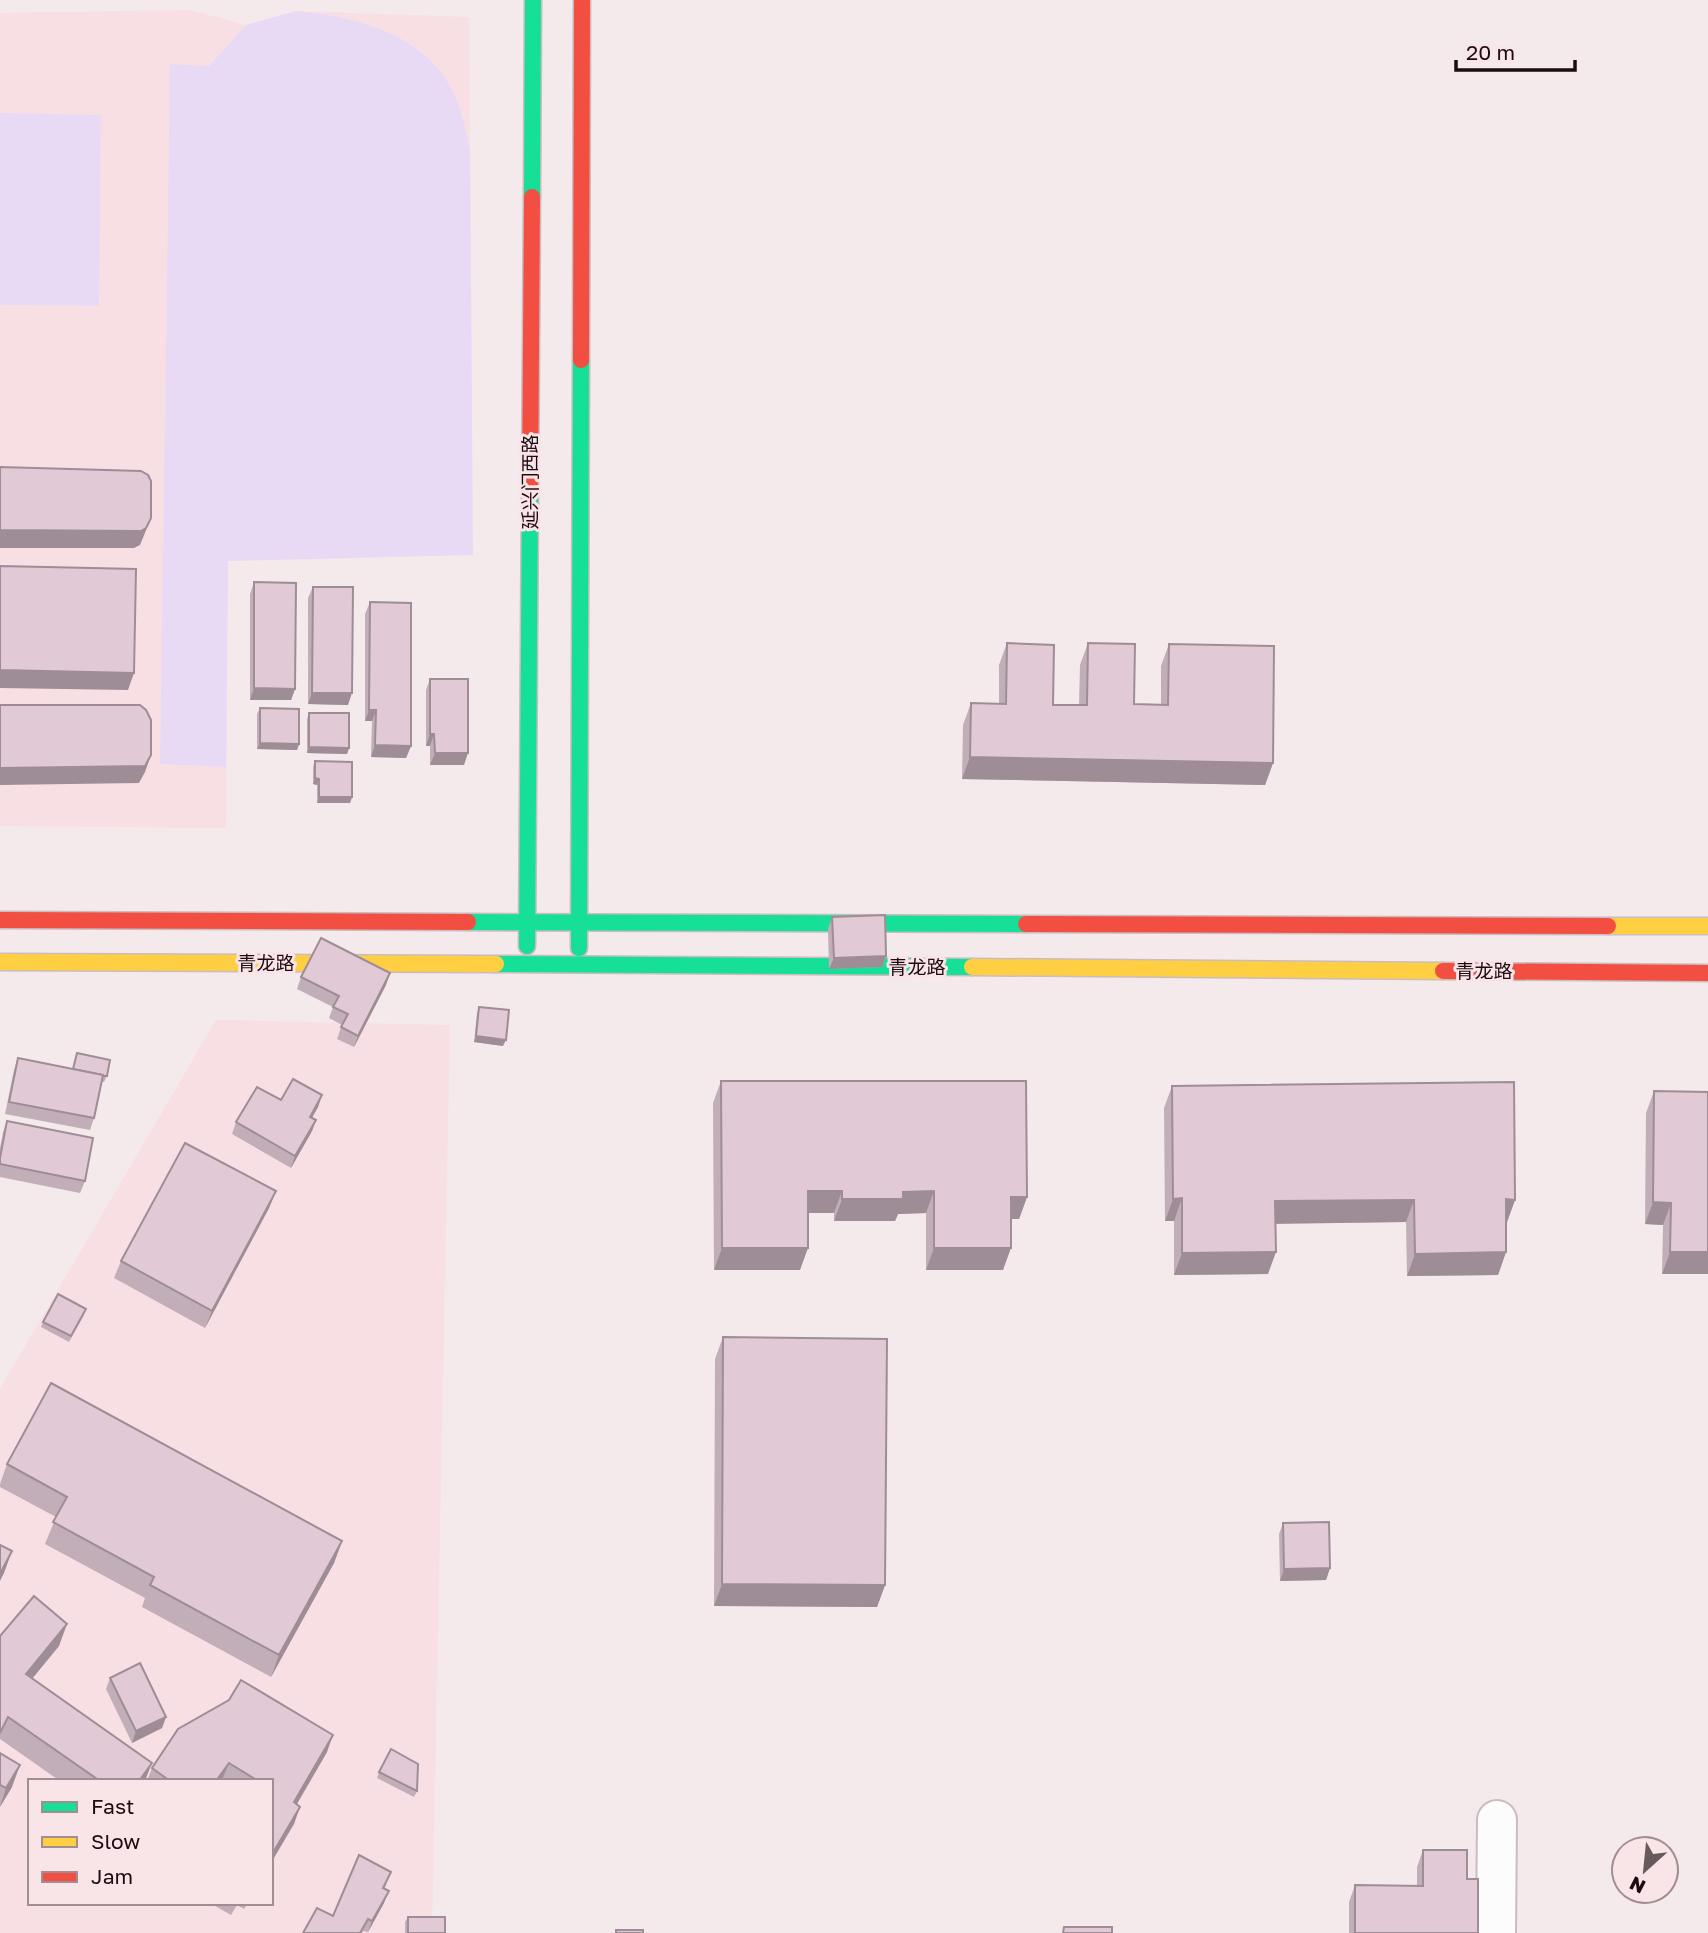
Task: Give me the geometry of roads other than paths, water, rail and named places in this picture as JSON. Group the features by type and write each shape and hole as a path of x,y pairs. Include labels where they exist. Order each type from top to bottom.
{"street":[{"name":"延兴门西路","path":"527,964 533,0"},
{"path":"580,964 582,0"},
{"path":"0,920 1708,926"},
{"name":"青龙路","path":"0,962 1708,973"},
{"path":"1496,1933 1497,1820"}]}
